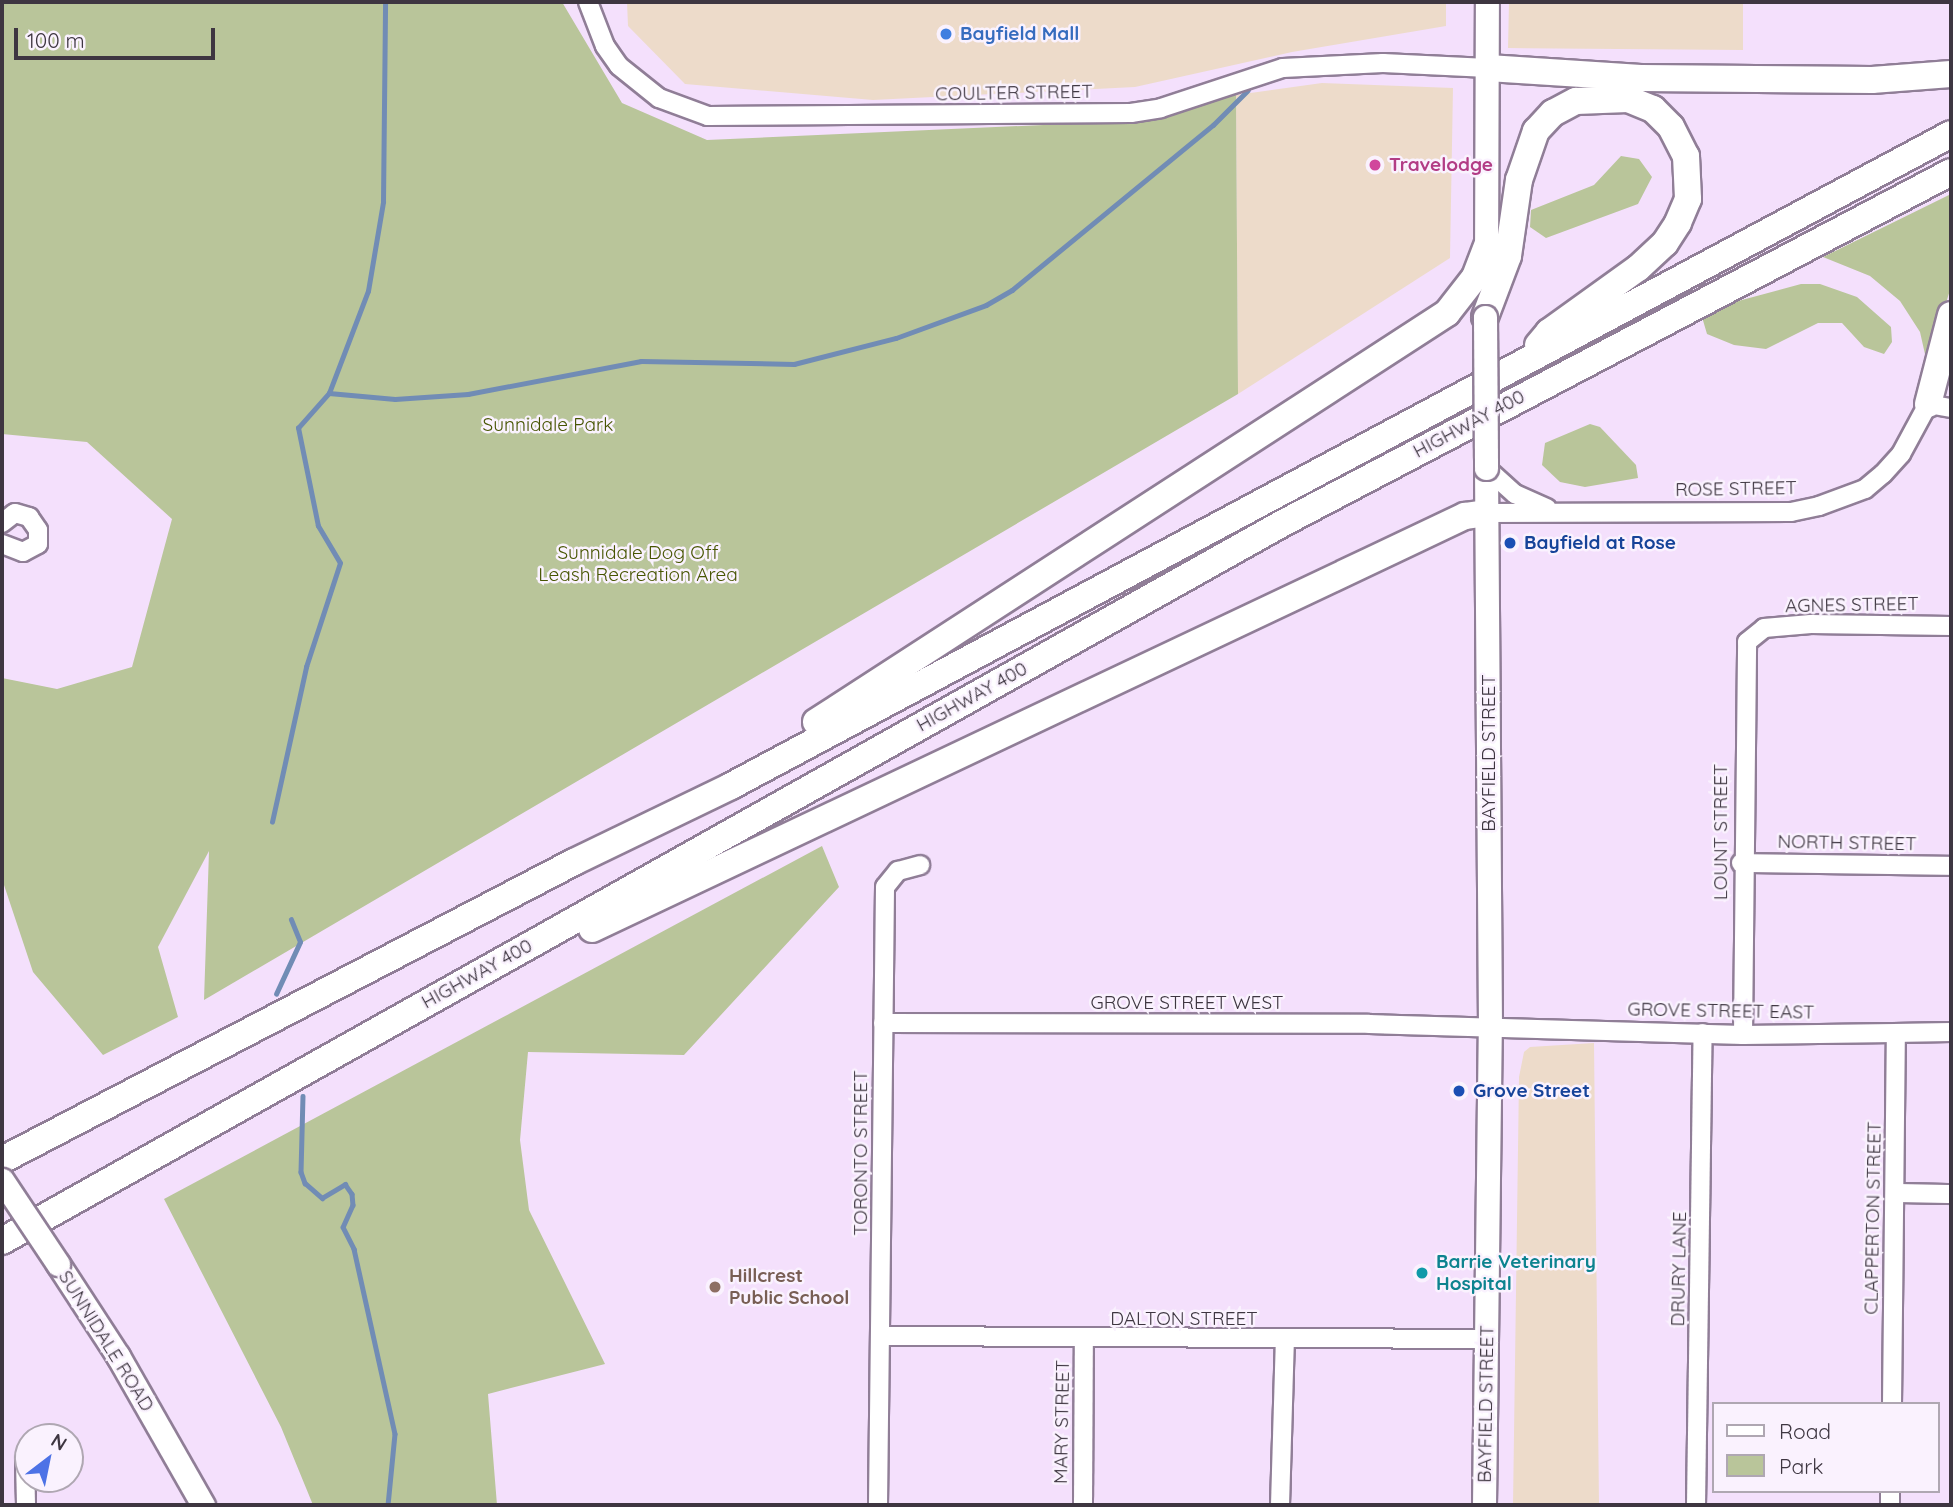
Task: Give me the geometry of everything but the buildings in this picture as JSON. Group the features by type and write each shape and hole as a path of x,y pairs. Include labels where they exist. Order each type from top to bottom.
{"highway":[{"path":"1488,68 1653,78 1872,80 1951,74"},
{"path":"1485,317 1508,256 1519,180 1535,131 1553,113 1576,101 1628,99 1653,110 1671,127 1686,156 1688,199 1678,223 1656,251 1549,332 1521,365"},
{"name":"HIGHWAY 400","path":"2,1160 574,862 731,786 1951,134"},
{"name":"HIGHWAY 400","path":"2,1241 1285,522 1951,172"},
{"path":"731,786 802,731 1447,313 1475,277 1487,246"},
{"path":"1940,406 1951,315"},
{"path":"399,1017 743,861 1465,516 1487,513"}],"main road":[{"name":"BAYFIELD STREET","path":"1484,1505 1490,1027 1485,317 1487,2"},
{"name":"SUNNIDALE ROAD","path":"2,1180 118,1356 204,1505"}],"street":[{"name":"COULTER STREET","path":"588,2 599,34 619,66 659,98 708,116 1131,113 1170,106 1283,68 1383,63 1488,68"},
{"name":"ROSE STREET","path":"1487,513 1791,512 1844,499 1865,489 1901,454 1940,406"},
{"name":"ROSE STREET","path":"1486,468 1516,494 1557,511"},
{"path":"2,523 15,513 29,517 38,530 38,544 23,552 2,544"},
{"name":"AGNES STREET","path":"1754,633 1765,628 1811,624 1951,626"},
{"name":"LOUNT STREET","path":"1743,1035 1743,651 1754,633"},
{"name":"NORTH STREET","path":"1741,863 1951,866"},
{"name":"TORONTO STREET","path":"877,1505 885,887 898,871 920,865"},
{"name":"GROVE STREET WEST","path":"883,1023 1490,1027"},
{"name":"GROVE STREET EAST","path":"1490,1027 1743,1035 1951,1032"},
{"name":"DRURY LANE","path":"1696,1505 1703,1033"},
{"name":"CLAPPERTON STREET","path":"1892,1402 1896,1033"},
{"path":"1895,1193 1951,1194"},
{"name":"DALTON STREET","path":"881,1336 1285,1341 1488,1339"},
{"name":"MARY STREET","path":"1083,1505 1084,1340"},
{"path":"1280,1505 1285,1341"}],"shaded area":[{"path":"627,2 1446,2 1446,26 1292,52 1135,87 873,100 685,84 628,26"},
{"path":"1509,2 1743,2 1743,50 1508,48"},
{"path":"1322,83 1453,88 1450,258 1238,394 1236,95"},
{"path":"1594,1043 1599,1504 1606,1505 1513,1505 1519,1077 1524,1052 1530,1047"}],"green space":[{"name":"Sunnidale Park","path":"2,2 562,2 622,103 707,140 1132,121 1236,95 1238,394 204,1000 209,851 158,947 178,1017 103,1055 33,972 2,879 2,678 57,689 132,667 172,519 87,442 2,434"},
{"path":"1621,156 1639,159 1652,177 1638,204 1546,238 1530,227 1531,210 1594,185"},
{"path":"1951,194 1951,287 1927,363 1920,332 1900,301 1870,276 1823,257"},
{"path":"1801,284 1820,284 1857,297 1891,327 1892,342 1884,354 1864,347 1842,323 1818,323 1766,349 1734,345 1707,334 1702,317 1727,304"},
{"path":"1590,424 1600,427 1636,465 1638,478 1585,487 1560,482 1542,465 1545,443"},
{"path":"822,846 839,887 684,1055 528,1052 520,1140 529,1210 605,1364 488,1394 497,1505 313,1505 281,1427 164,1199"}],"waterway":[{"path":"272,822 306,667 340,563 318,526 298,428 329,393 368,291 383,202 385,2"},
{"path":"329,393 395,399 468,394 641,361 794,364 896,338 986,305 1012,290 1213,125 1248,90"},
{"path":"276,994 300,942 291,920"},
{"path":"303,1096 301,1172 305,1183 322,1198 345,1184 352,1194 353,1205 343,1227 354,1249 395,1434 388,1505"}],"place":[{"name":"Bayfield Mall","path":"946,34"},
{"name":"Travelodge","path":"1375,165"},
{"name":"Bayfield at Rose","path":"1510,543"},
{"name":"Grove Street","path":"1459,1091"},
{"name":"Barrie Veterinary Hospital","path":"1422,1273"},
{"name":"Hillcrest Public School","path":"715,1287"}],"park label":[{"name":"Sunnidale Dog Off Leash Recreation Area","path":"638,564"}]}
